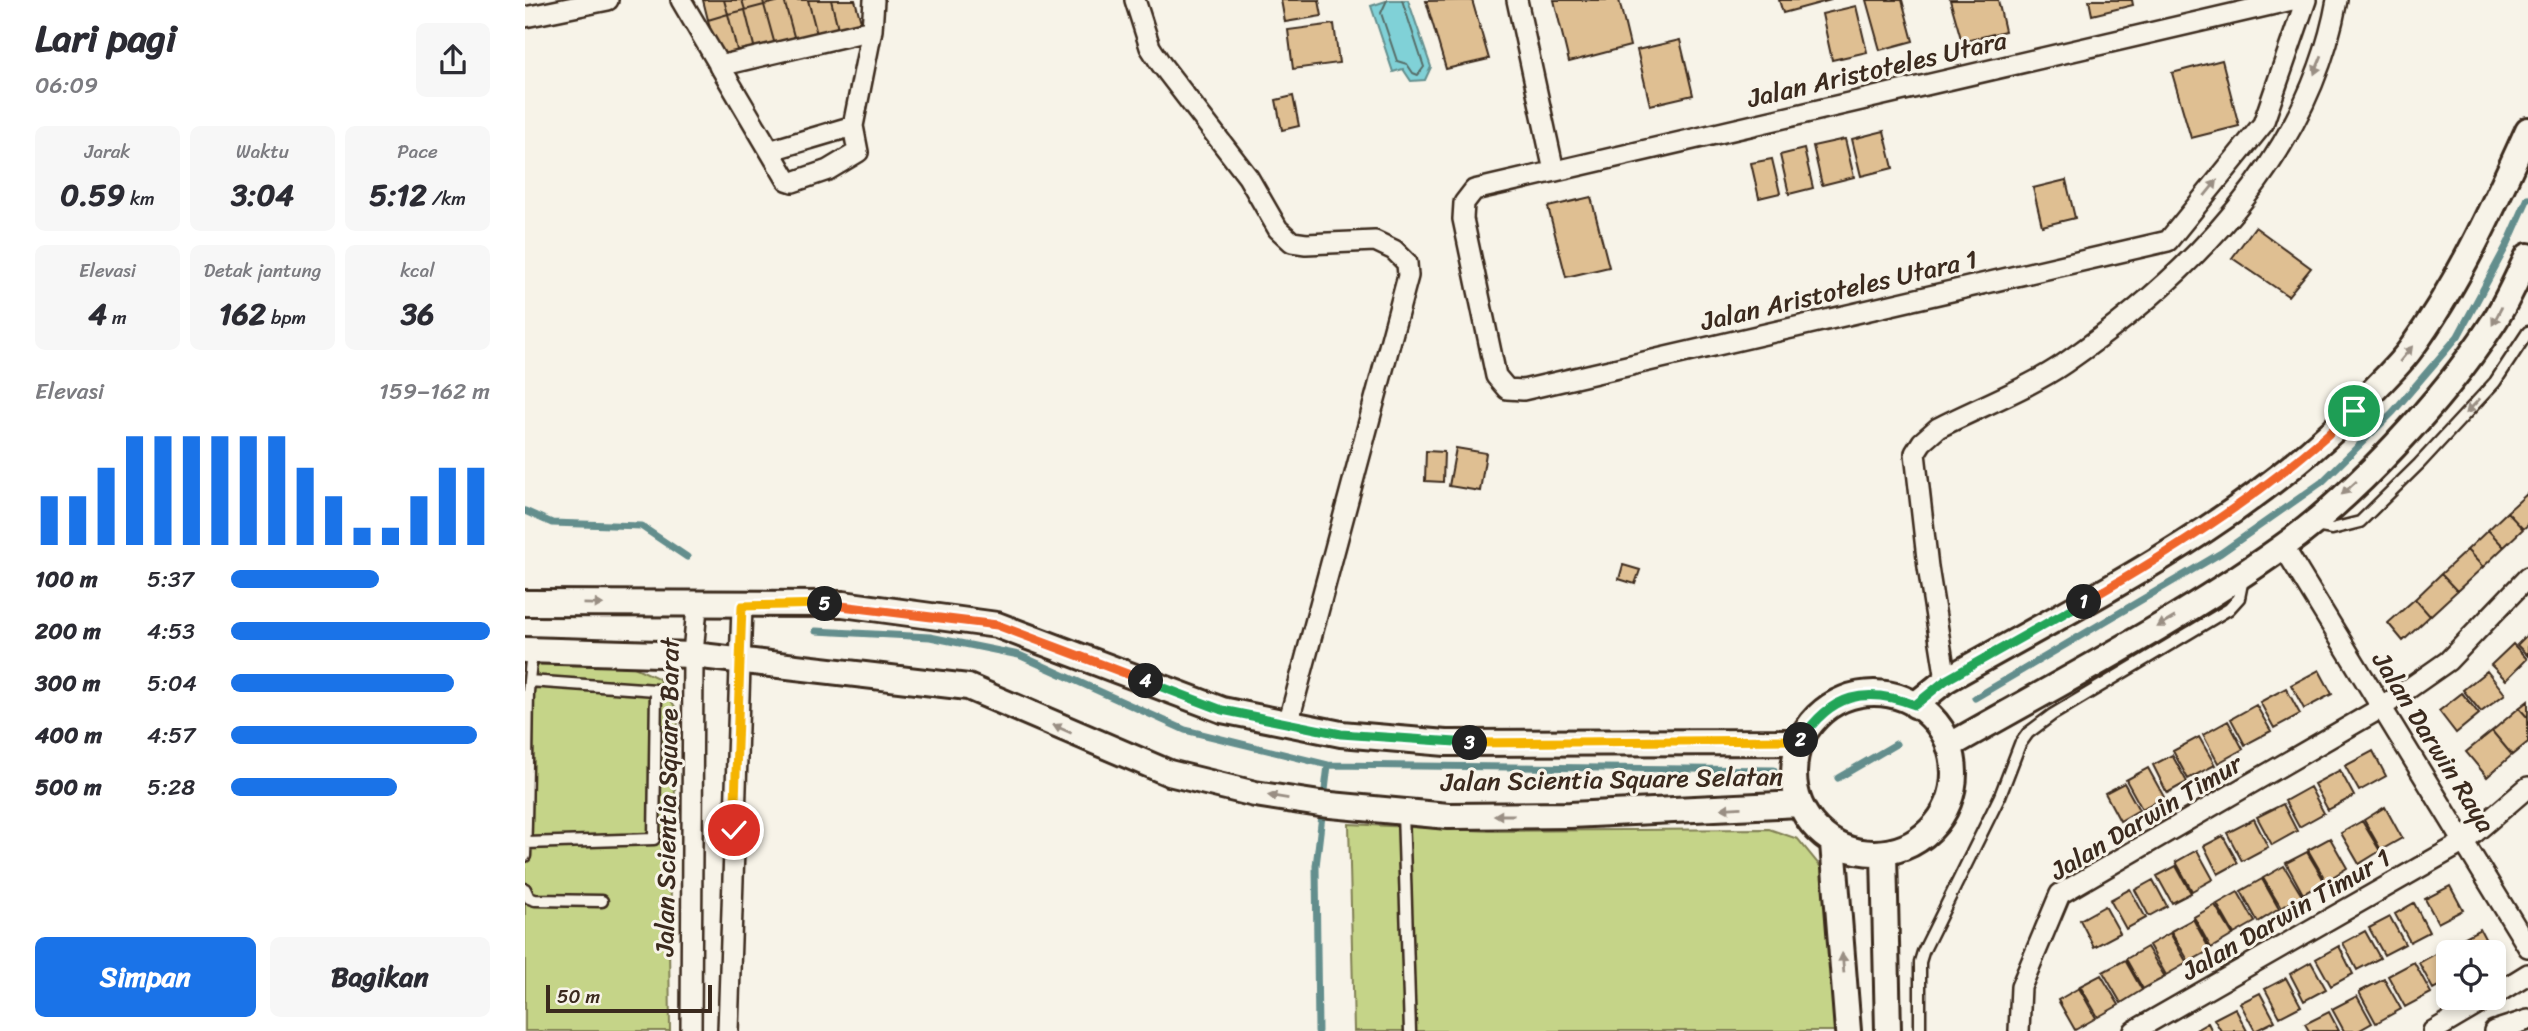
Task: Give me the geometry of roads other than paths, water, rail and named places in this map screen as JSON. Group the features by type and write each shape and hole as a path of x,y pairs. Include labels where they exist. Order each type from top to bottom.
{"street":[{"path":"525,17 587,2 608,0"},
{"path":"681,0 772,150 787,180 797,182 853,157 859,146 853,125 872,30 874,0"},
{"path":"1135,0 1150,47 1248,177 1278,229 1292,242 1306,244 1375,241 1394,250 1407,263 1408,276 1288,724"},
{"path":"1517,0 1554,171"},
{"name":"Jalan Aristoteles Utara","path":"1523,390 1507,388 1496,376 1463,219 1464,203 1475,190 2292,0"},
{"path":"2183,270 2168,241 2263,124 2306,0"},
{"path":"1946,680 1917,473 1916,453 1922,442 1938,428 2063,364 2183,270 2214,239 2289,137 2332,31 2337,0"},
{"path":"719,66 872,30"},
{"path":"772,150 853,125"},
{"path":"1915,705 1946,680 2174,551 2284,474 2354,411 2409,350 2462,266 2528,130"},
{"name":"Jalan Aristoteles Utara 1","path":"1523,390 2168,241"},
{"path":"1949,746 2213,594 2283,546 2308,525 2384,456 2465,363 2493,325 2528,256"},
{"name":"Jalan Darwin Raya","path":"2283,546 2528,947"},
{"name":"Jalan Darwin Timur","path":"2019,1031 2021,987 2060,894 2381,708 2448,661 2528,578"},
{"name":"Jalan Scientia Square Selatan","path":"525,603 697,606 843,604 997,625 1222,710 1341,734 1446,743 1800,742"},
{"name":"Jalan Scientia Square Barat","path":"691,1031 693,655 697,606"},
{"path":"728,1031 742,606"},
{"name":"Jalan Scientia Square Selatan","path":"528,650 693,655 968,687 1168,773 1255,794 1448,816 1570,815 1800,804"},
{"path":"1863,694 1890,695 1915,705 1936,722 1949,746 1954,769 1952,793 1943,815 1927,833 1907,846 1884,853 1858,852 1833,843 1813,826 1800,804 1794,784 1794,762 1800,742 1815,719 1837,703 1863,694"},
{"name":"Jalan Darwin Timur 1","path":"2134,1031 2464,842 2528,787"},
{"path":"1833,843 1848,1031"},
{"path":"1884,853 1888,1031"},
{"path":"2506,988 2528,974"},
{"path":"2433,1031 2469,1010"},
{"path":"2494,1031 2528,1020"}],"lane":[{"path":"2308,525 2332,529 2360,522 2419,464 2495,382 2528,332"},
{"path":"1920,1031 1923,952 2000,796 2020,744 2028,733 2052,715 2229,609 2239,598 2243,574"},
{"path":"525,856 528,650"},
{"path":"525,843 654,839 656,690 529,681"},
{"path":"1403,811 1410,1031"},
{"path":"525,889 529,898 535,900 602,901"}],"water":[{"path":"1389,0 1408,0 1431,67 1425,80 1411,81 1403,69 1393,72 1371,6"}],"waterway":[{"path":"1975,698 2221,553 2322,482 2393,412 2458,336 2508,243 2528,198"},
{"path":"525,511 552,523 641,526 687,557"},
{"path":"816,631 930,637 1019,655 1185,730 1328,765 1774,770"},
{"path":"1838,778 1896,744"},
{"path":"1318,1031 1316,866 1328,765"}]}
